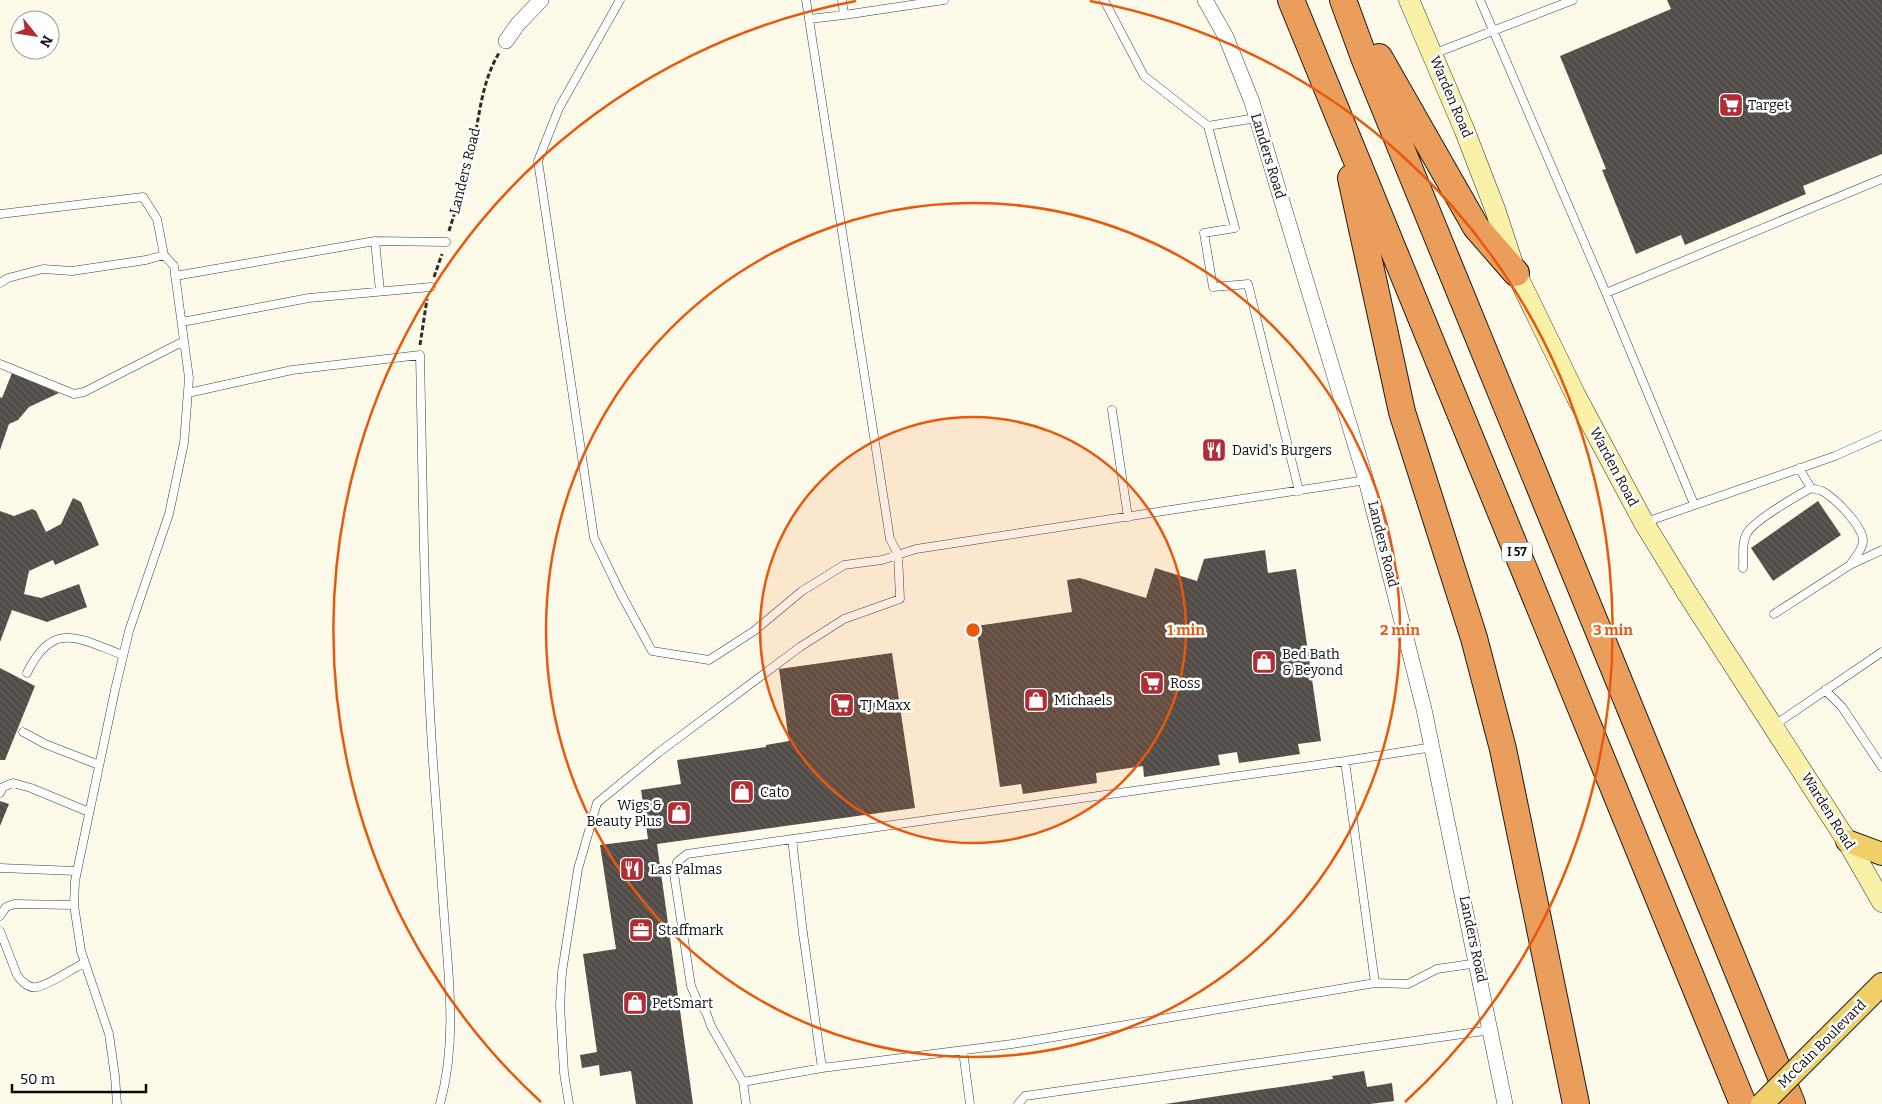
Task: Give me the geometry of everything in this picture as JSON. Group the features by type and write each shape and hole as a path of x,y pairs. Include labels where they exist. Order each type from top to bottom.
{"highway":[{"name":"I 57","path":"1291,0 1743,1104"},
{"path":"1344,0 1476,227 1516,273"},
{"path":"1344,0 1365,60 1792,1104"},
{"path":"1339,118 1402,412 1474,638 1503,750 1576,1104"}],"main road":[{"path":"1847,841 1882,854"},
{"name":"McCain Boulevard","path":"1762,1104 1882,984"}],"street":[{"path":"506,41 518,24 541,0"},
{"name":"Landers Road","path":"1205,0 1226,37 1236,60 1256,118 1366,480 1409,645 1432,747 1478,964 1505,1104"},
{"name":"Warden Road","path":"1409,0 1464,129 1495,209 1516,273 1576,396 1644,523 1847,841 1882,902"}],"lane":[{"path":"620,0 559,108 538,161 594,538 620,594 652,651 708,660 754,631 802,591 844,565 882,560 916,549 1366,480"},
{"path":"568,1104 560,1005 562,972 578,868 597,803 658,753 800,647 844,620 900,599 898,554 890,539 806,0"},
{"path":"842,0 844,15"},
{"path":"809,19 944,0"},
{"path":"1104,0 1144,76 1208,126 1235,228 1204,232 1212,287 1248,284 1299,491"},
{"path":"1480,0 1694,504"},
{"path":"1433,54 1573,0"},
{"path":"1208,126 1256,118"},
{"path":"1606,293 1882,179"},
{"path":"0,214 143,197 157,219 164,255 174,266 182,322 189,378 184,443 169,514 123,655 77,871 74,905 84,963 109,1034 117,1104"},
{"path":"375,241 380,291"},
{"path":"175,276 375,241 446,242"},
{"path":"0,283 8,278 43,269 72,271 146,260 164,255"},
{"path":"182,322 310,298 431,287"},
{"path":"0,364 74,394 84,392 184,341"},
{"path":"188,393 292,370 420,355 427,661 450,994 449,1059 440,1104"},
{"path":"1112,410 1128,517"},
{"path":"1644,523 1835,456 1882,435"},
{"path":"1799,468 1811,488 1821,491 1834,500 1861,532 1863,542 1858,554 1850,565"},
{"path":"1744,568 1744,545 1747,534 1756,523 1811,488"},
{"path":"1774,614 1850,565 1882,550"},
{"path":"27,673 38,652 45,645 63,637 86,641 123,655"},
{"path":"1773,726 1882,652"},
{"path":"1825,690 1842,707 1882,767"},
{"path":"23,732 45,744 99,765"},
{"path":"746,1104 743,1082 691,986 674,874 677,862 687,854 1346,761 1432,747"},
{"path":"1346,761 1375,983"},
{"path":"0,793 3,787 13,783 31,788 89,812"},
{"path":"792,839 800,913 822,1068"},
{"path":"0,868 77,871"},
{"path":"0,916 6,907 14,904 74,905"},
{"path":"0,932 17,975 21,981 31,987 36,988 84,963"},
{"path":"743,1082 822,1068 963,1051 1375,983 1408,984 1437,969 1478,964"},
{"path":"1018,1104 1025,1096 1491,1030"},
{"path":"963,1051 970,1104"}],"path":[{"name":"Landers Road","path":"420,355 421,332 426,303 464,183 485,87 492,64 506,41"}],"building":[{"name":"Target","path":"1667,0 1882,0 1882,154 1803,186 1806,194 1685,245 1681,235 1636,254 1602,170 1606,169 1560,56 1671,9"},
{"path":"12,373 59,393 29,407 18,420 9,424 0,450 0,397 2,398"},
{"path":"73,498 81,502 99,545 55,565 53,560 29,571 24,594 41,598 79,584 87,607 47,622 12,610 0,642 0,511 14,516 32,509 36,511 46,532 61,524"},
{"path":"1818,501 1841,535 1773,581 1751,548"},
{"path":"1265,550 1268,573 1296,569 1321,741 1298,744 1300,754 1239,763 1237,752 1218,755 1220,765 1144,777 1143,766 1096,773 1097,783 1023,794 1021,784 1000,787 976,626 1072,612 1067,580 1080,578 1146,598 1155,568 1197,581 1204,559"},
{"path":"892,653 915,808 657,844 693,1104 636,1104 631,1071 600,1076 599,1065 582,1068 580,1055 597,1052 583,954 616,949 600,845 648,839 641,790 681,784 677,760 766,747 766,745 789,741 779,669"},
{"path":"0,668 35,686 5,760 0,760"},
{"path":"0,801 9,804 0,826"},
{"path":"1364,1071 1367,1087 1392,1083 1394,1101 1370,1104 1165,1104 1333,1079 1332,1076"}],"place":[{"name":"Target","path":"1731,105"},
{"name":"David's Burgers","path":"1214,450"},
{"name":"Bed Bath & Beyond","path":"1264,662"},
{"name":"Ross","path":"1152,683"},
{"name":"Michaels","path":"1036,700"},
{"name":"TJ Maxx","path":"842,705"},
{"name":"Cato","path":"742,792"},
{"name":"Wigs & Beauty Plus","path":"679,813"},
{"name":"Las Palmas","path":"632,869"},
{"name":"Staffmark","path":"641,930"},
{"name":"PetSmart","path":"635,1003"}]}
